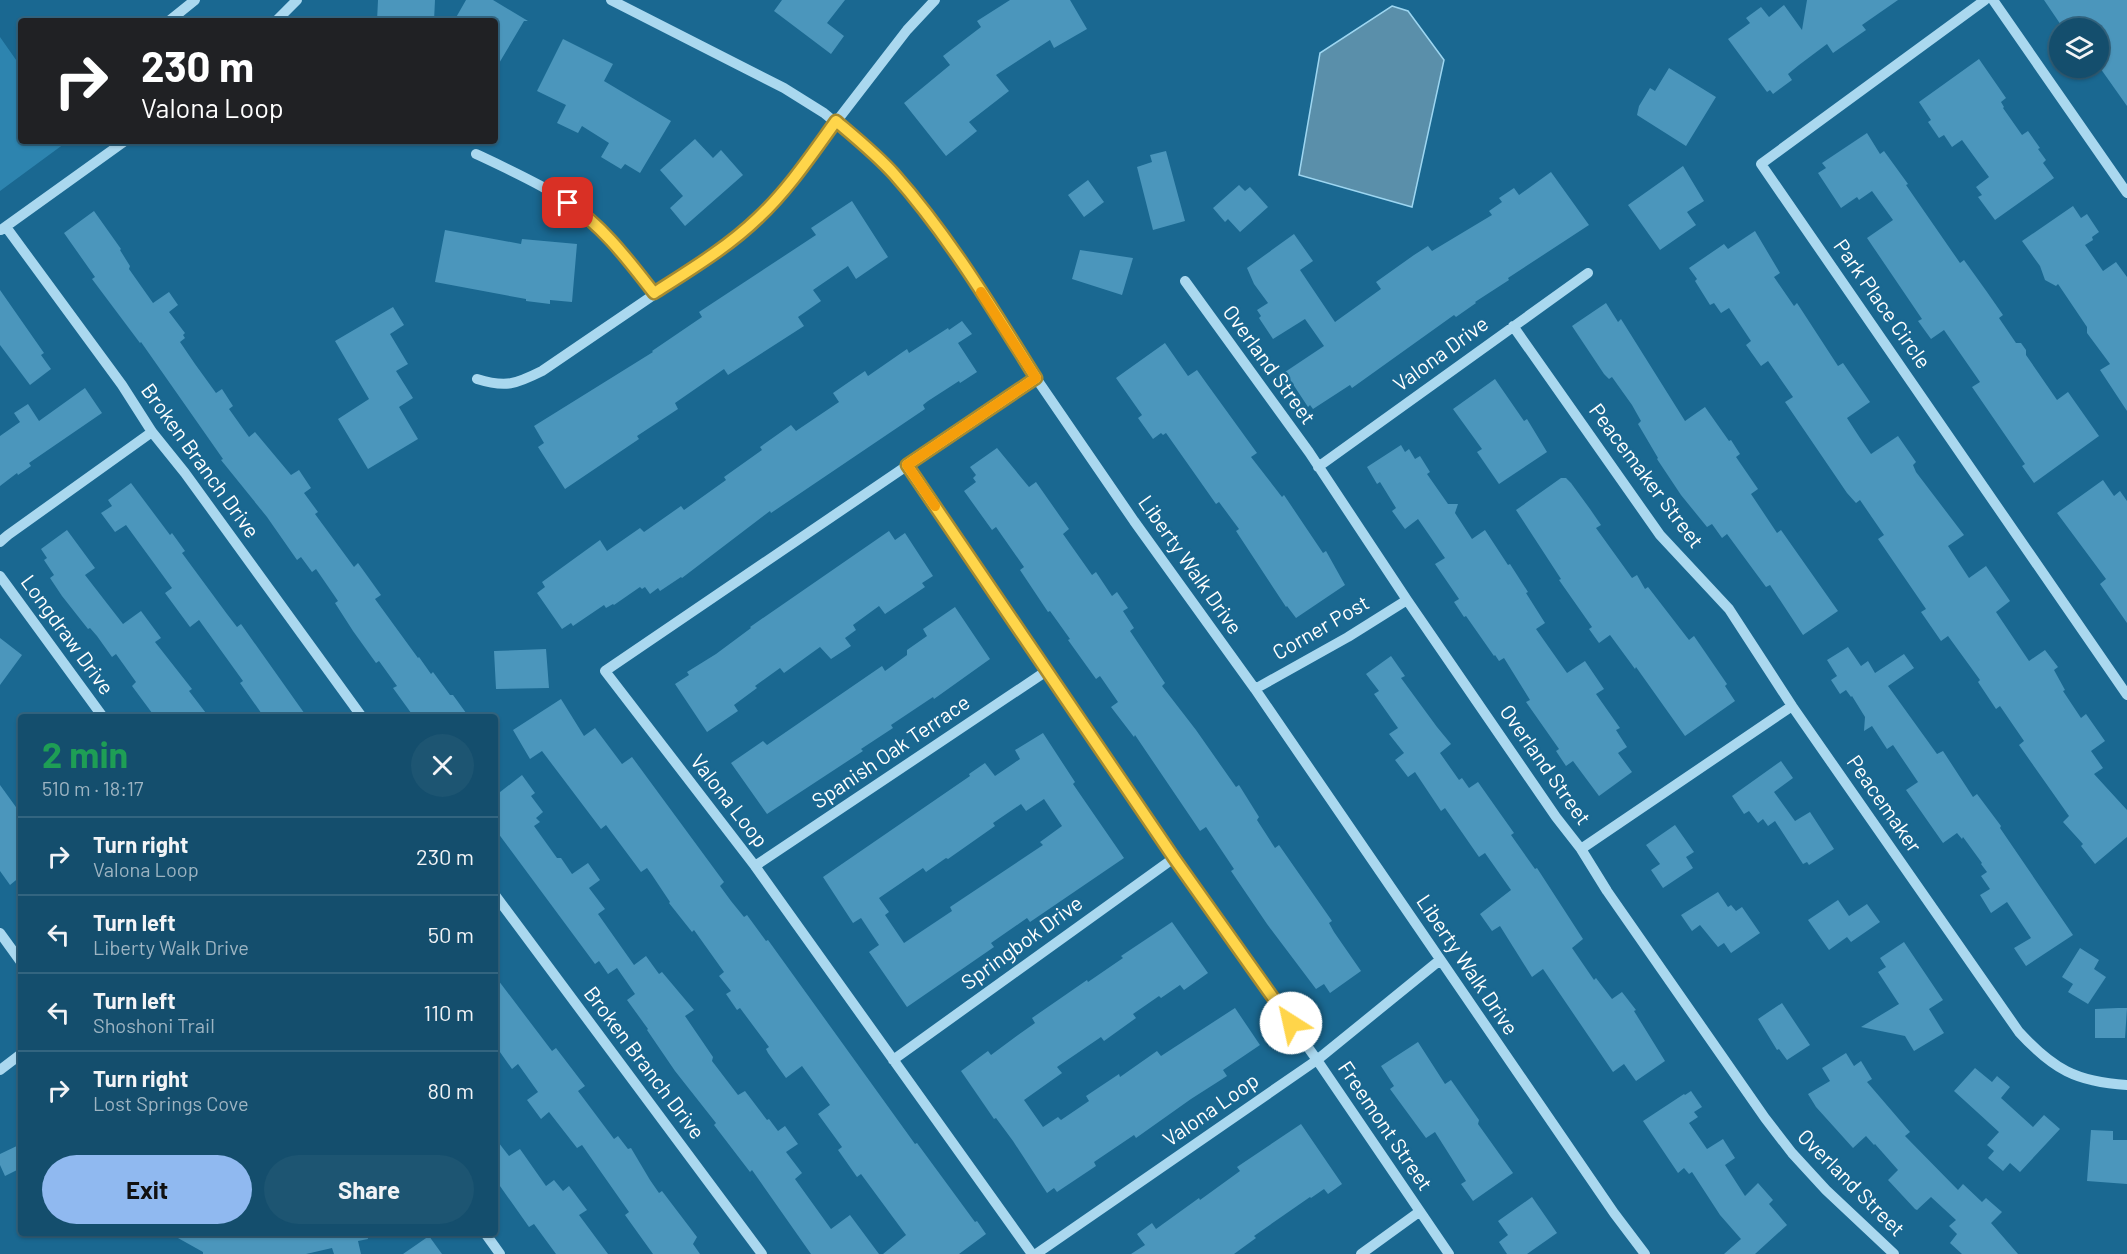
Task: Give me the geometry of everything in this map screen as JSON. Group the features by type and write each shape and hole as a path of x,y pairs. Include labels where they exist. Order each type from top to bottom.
{"street":[{"path":"173,18 195,0"},
{"path":"279,18 297,0"},
{"name":"Liberty Walk Drive","path":"611,0 784,88 836,121 877,157 914,198 983,294 1036,378 1134,521 1255,689 1614,1213 1645,1254"},
{"path":"477,379 506,385 542,371 721,249 759,218 789,183 907,30 935,0"},
{"name":"Park Place Circle","path":"1985,0 1761,164 2127,695"},
{"path":"1993,0 2127,194"},
{"path":"3,229 121,144"},
{"path":"476,154 528,180 582,212 608,237 654,293"},
{"name":"Broken Branch Drive","path":"3,229 122,385 152,432 185,473 360,714"},
{"name":"Valona Drive","path":"1318,468 1588,273"},
{"name":"Overland Street","path":"1185,281 1309,452 1407,600 1772,1127 1826,1190 1894,1254"},
{"name":"Peacemaker Street","path":"1513,326 1660,535 1729,609 1792,706"},
{"name":"Valona Loop","path":"1036,378 605,670 755,866 1034,1254 1317,1060"},
{"path":"0,543 152,432"},
{"path":"907,465 1174,858 1317,1060"},
{"name":"Longdraw Drive","path":"0,576 101,714"},
{"name":"Corner Post","path":"1255,689 1348,638 1407,600"},
{"name":"Spanish Oak Terrace","path":"755,866 1048,670"},
{"path":"1581,849 1792,706"},
{"name":"Peacemaker","path":"1792,706 2019,1032 2036,1051 2057,1068 2091,1081 2127,1085"},
{"name":"Springbok Drive","path":"893,1060 1174,858"},
{"name":"Broken Branch Drive","path":"498,899 762,1254"},
{"path":"0,933 18,958"},
{"name":"Freemont Street","path":"1440,960 1317,1060 1449,1254"},
{"path":"0,1070 18,1056"},
{"path":"1361,1254 1419,1212"},
{"path":"487,1236 500,1254"}],"shaded area":[{"path":"1392,6 1408,11 1444,60 1412,207 1299,175 1320,53"},
{"path":"0,37 18,63 18,144 64,144 0,191"}],"building":[{"path":"378,0 435,0 434,18 377,18"},
{"path":"466,0 493,0 528,21 524,21 498,65 498,18 456,18"},
{"path":"782,0 845,0 827,23 844,36 831,54 774,11"},
{"path":"1010,0 1070,0 1087,29 1054,48 1050,40 996,75 1009,91 969,122 977,131 946,156 904,103 950,65 943,56 981,27 977,21"},
{"path":"1807,0 1898,0 1862,25 1866,30 1833,53 1827,44 1788,74 1792,80 1773,94 1770,90 1767,92 1728,39 1750,23 1746,18 1761,7 1769,17 1784,5 1802,30"},
{"path":"2044,0 2127,0 2127,106 2107,78 2109,78 2109,18 2056,18"},
{"path":"563,39 613,64 604,81 671,121 640,173 625,164 621,169 601,157 609,143 582,126 578,133 557,123 566,105 537,91"},
{"path":"1979,59 2006,98 2001,102 2003,108 2022,135 2028,131 2046,160 2043,163 2054,178 1995,220 1978,197 1982,195 1976,187 1989,177 1962,140 1952,147 1944,135 1939,138 1928,122 1931,120 1919,102"},
{"path":"1669,68 1716,97 1686,146 1637,115 1639,106 1650,88 1655,91"},
{"path":"1867,133 1880,154 1884,151 1908,184 1906,185 1960,263 1964,260 1987,292 2003,315 1999,318 2016,343 2021,343 2026,350 2026,355 2057,400 2068,392 2099,436 2034,483 2022,466 2025,464 1972,387 1980,382 1944,330 1931,339 1918,321 1922,319 1867,238 1893,220 1872,191 1859,200 1857,197 1841,208 1818,173 1826,168 1822,163"},
{"path":"695,139 713,158 721,150 743,175 685,226 670,208 683,196 660,170"},
{"path":"1166,151 1185,221 1153,230 1137,167 1152,162 1150,155"},
{"path":"1683,166 1704,201 1687,212 1696,225 1660,250 1628,205"},
{"path":"1551,172 1589,225 1508,278 1509,280 1456,317 1454,315 1352,388 1350,385 1313,409 1310,405 1308,407 1285,372 1324,346 1305,319 1273,339 1259,318 1261,316 1257,310 1268,303 1254,284 1247,268 1294,234 1313,261 1300,270 1335,322 1381,289 1376,282 1414,255 1428,246 1432,251 1492,215 1489,211 1502,202 1499,198 1514,188 1519,195"},
{"path":"1088,180 1104,202 1084,217 1068,195"},
{"path":"1239,185 1245,191 1250,187 1268,207 1240,232 1228,219 1225,222 1213,208"},
{"path":"852,201 888,257 856,279 848,266 813,290 821,301 798,317 804,326 728,375 724,369 675,403 678,409 637,436 639,439 565,489 538,447 544,443 534,426 653,352 702,317 699,312 816,235 811,228"},
{"path":"2073,206 2081,218 2087,214 2099,232 2085,245 2103,271 2116,262 2127,277 2127,411 2100,370 2110,364 2087,333 2087,327 2058,284 2056,286 2045,280 2040,266 2022,241"},
{"path":"94,211 121,249 130,266 129,269 153,303 169,292 178,305 169,312 185,333 183,335 185,338 180,342 195,364 216,393 222,389 233,406 229,409 249,437 255,432 291,475 299,470 311,488 304,493 318,512 315,514 354,567 358,563 381,595 375,599 418,658 431,674 433,672 467,714 412,714 393,688 397,686 379,661 376,663 353,631 335,603 338,601 316,569 312,572 301,557 297,560 267,517 221,460 223,459 141,342 92,279 95,277 64,233"},
{"path":"445,230 521,244 522,239 577,244 572,302 550,300 550,304 526,301 526,299 435,282"},
{"path":"1755,231 1780,273 1774,277 1794,306 1797,303 1838,366 1843,363 1870,402 1847,418 1860,438 1871,454 1898,436 1916,462 1913,465 1916,472 1964,535 1948,546 1969,578 1986,566 2010,601 1996,612 2029,661 2045,650 2058,667 2054,670 2065,690 2063,691 2081,718 2086,714 2105,741 2091,751 2103,768 2094,774 2127,810 2127,837 2095,864 2081,846 2083,844 2063,822 2069,816 2019,745 2024,741 2000,706 1996,709 1978,682 1980,680 1948,636 1941,641 1921,612 1926,609 1878,539 1884,535 1860,500 1856,503 1847,493 1785,402 1793,397 1768,361 1761,366 1746,345 1751,341 1729,308 1721,313 1714,303 1710,305 1695,281 1697,279 1689,268 1724,244 1728,249"},
{"path":"1080,250 1133,258 1122,295 1072,279"},
{"path":"0,290 44,353 41,355 51,369 30,385 0,345"},
{"path":"1606,303 1618,322 1621,319 1685,421 1705,407 1729,441 1731,440 1740,454 1736,457 1758,489 1751,494 1777,533 1781,530 1838,611 1803,635 1770,585 1766,587 1727,534 1722,538 1712,524 1707,527 1681,495 1657,459 1638,424 1641,421 1632,405 1612,377 1609,379 1604,374 1572,326"},
{"path":"393,307 404,325 390,334 408,364 396,371 413,398 399,407 418,439 368,469 338,419 369,399 335,341"},
{"path":"962,321 972,334 958,343 977,372 928,401 923,405 925,409 771,513 770,511 682,578 650,594 645,587 642,589 640,587 614,605 606,608 604,605 573,626 571,623 562,629 537,593 545,587 542,582 600,540 607,551 640,528 644,532 681,506 684,510 726,480 724,477 762,450 760,447 791,425 796,431 839,402 833,393 865,371 868,376 907,349 909,353"},
{"path":"1165,343 1188,376 1197,370 1257,453 1251,457 1282,497 1284,495 1323,553 1326,551 1345,585 1296,618 1286,607 1236,531 1239,529 1219,502 1216,504 1166,433 1163,435 1161,433 1153,439 1138,418 1142,415 1116,378"},
{"path":"1495,379 1524,421 1527,419 1547,452 1499,484 1477,452 1482,449 1453,409"},
{"path":"85,388 102,413 29,463 31,466 0,486 0,436 20,422 14,413 28,404 39,421"},
{"path":"1401,445 1405,452 1409,449 1415,459 1420,456 1430,472 1427,474 1448,504 1458,504 1455,513 1472,539 1485,530 1508,565 1510,564 1545,623 1536,629 1567,673 1585,661 1604,689 1596,694 1620,728 1616,730 1627,747 1618,753 1632,772 1599,796 1573,761 1566,766 1556,751 1559,749 1526,702 1530,700 1504,658 1499,661 1494,656 1454,602 1459,599 1435,564 1445,558 1418,519 1405,529 1392,511 1396,508 1380,482 1377,484 1367,467"},
{"path":"997,448 1029,487 1036,482 1069,529 1063,534 1092,575 1096,572 1112,596 1117,592 1128,608 1123,611 1134,628 1130,631 1165,683 1162,686 1236,787 1239,785 1275,848 1279,845 1332,921 1329,923 1334,932 1361,971 1330,993 1324,984 1316,989 1267,924 1231,871 1234,869 1206,827 1200,831 1135,735 1134,737 1111,707 1118,702 1100,676 1096,679 1020,570 1024,567 996,527 992,530 964,491 976,482 973,478 976,475 970,467"},
{"path":"1561,478 1566,478 1571,483 1590,509 1601,525 1596,528 1632,578 1637,575 1645,589 1648,587 1689,640 1694,636 1727,684 1725,686 1735,701 1685,736 1610,635 1599,643 1589,629 1592,627 1559,580 1561,579 1516,510"},
{"path":"2103,480 2114,496 2120,491 2127,501 2127,623 2100,584 2106,579 2057,513"},
{"path":"131,483 170,535 172,533 185,551 182,553 237,627 241,624 305,714 262,714 240,683 243,681 199,620 190,627 165,593 172,588 126,525 115,532 101,513 112,506 108,500"},
{"path":"67,530 95,568 85,575 123,624 141,611 161,638 155,642 192,689 189,691 207,714 153,714 132,686 136,682 116,654 112,657 62,596 50,578 54,575 44,560 47,558 41,549"},
{"path":"889,531 895,540 905,533 933,576 922,583 925,587 885,614 879,606 853,625 856,630 845,638 851,646 831,659 820,647 784,673 780,668 734,705 738,711 707,732 675,684 689,675 687,672 716,654 750,627"},
{"path":"955,607 990,659 934,699 933,697 891,725 893,728 861,749 863,751 767,814 731,763 763,741 767,745 882,666 885,671 907,655 907,650 927,636 923,629"},
{"path":"0,638 22,655 0,685"},
{"path":"1848,647 1861,666 1868,661 1875,673 1904,654 1914,668 1888,686 1937,754 1943,751 1973,797 1977,794 2001,826 2000,828 2073,935 2026,966 2014,948 2031,938 2007,902 1991,913 1980,895 1990,889 1981,876 1987,872 1982,863 1963,837 1962,839 1957,833 1943,843 1906,790 1918,782 1893,745 1887,749 1872,726 1864,731 1865,717 1852,696 1846,690 1840,694 1831,680 1837,676 1827,660"},
{"path":"546,649 549,688 496,689 494,651"},
{"path":"1391,656 1405,676 1401,678 1451,744 1440,753 1459,780 1462,778 1469,788 1478,782 1514,833 1511,835 1535,869 1537,868 1583,939 1572,948 1594,980 1596,978 1612,999 1622,992 1636,1010 1634,1011 1665,1061 1636,1081 1624,1064 1613,1072 1543,969 1532,977 1500,926 1492,931 1480,914 1511,890 1485,853 1479,857 1445,808 1441,811 1415,772 1408,777 1395,760 1404,753 1389,734 1398,728 1374,694 1379,691 1366,674"},
{"path":"561,699 584,736 595,728 622,764 632,757 724,882 720,886 731,901 744,917 747,915 766,941 768,940 915,1144 917,1143 986,1234 959,1254 883,1254 906,1235 861,1174 857,1177 838,1150 842,1147 818,1114 830,1105 802,1066 786,1078 768,1053 766,1049 769,1047 740,1008 737,1010 726,994 731,991 719,976 724,972 694,930 692,932 669,903 647,868 641,872 606,825 601,829 542,751 530,759 513,730"},
{"path":"1043,733 1075,782 1073,784 1124,858 1030,922 1027,918 991,943 994,947 907,1007 869,952 879,945 861,918 853,923 823,877 970,776 969,774 985,763 995,776 1020,759 1015,750","holes":["1044,799 1062,826 1040,842 1043,845 950,907 952,911 904,943 885,915 889,912 879,898 923,868 926,872 946,858 948,859 995,826 993,823 1021,804 1026,811"]},
{"path":"1781,761 1793,778 1774,792 1795,821 1810,812 1834,849 1809,865 1807,862 1803,864 1775,821 1768,826 1763,819 1758,823 1749,811 1744,814 1732,796"},
{"path":"522,775 535,793 531,796 543,812 536,818 540,822 534,826 557,858 561,858 572,874 588,863 600,880 589,888 605,909 598,914 634,965 646,956 659,974 662,972 694,1010 685,1016 713,1057 712,1061 738,1095 745,1091 778,1131 785,1126 798,1144 786,1152 802,1173 795,1179 831,1229 850,1215 879,1254 811,1254 752,1170 750,1172 714,1125 716,1123 675,1071 647,1030 627,1000 635,994 617,968 608,974 599,961 595,964 498,833 498,794"},
{"path":"0,785 18,810 18,878 10,885 0,871"},
{"path":"1675,825 1694,852 1686,857 1693,868 1663,888 1651,870 1660,864 1646,845"},
{"path":"1718,892 1728,907 1731,905 1736,911 1742,907 1760,933 1731,953 1724,943 1718,947 1700,925 1692,931 1681,915"},
{"path":"1838,900 1849,916 1867,904 1880,922 1851,942 1847,937 1829,950 1808,920"},
{"path":"1172,922 1208,973 1184,990 1180,985 1161,998 1159,996 1133,1014 1136,1018 1104,1041 1101,1037 1057,1067 1062,1073 1024,1100 1043,1127 1058,1117 1061,1120 1089,1101 1086,1096 1119,1074 1120,1077 1157,1051 1161,1056 1235,1008 1260,1045 1223,1070 1227,1076 1136,1138 1134,1135 1094,1162 1096,1166 1057,1192 1054,1188 1047,1193 1013,1141 996,1118 994,1119 961,1071 988,1051 991,1055 1035,1023 1032,1018 1123,958 1121,956"},
{"path":"1904,942 1943,1000 1929,1009 1944,1033 1914,1051 1905,1036 1861,1027 1899,1004 1878,972 1886,967 1880,958"},
{"path":"2080,948 2099,960 2094,969 2106,977 2088,1004 2068,992 2073,984 2062,977"},
{"path":"498,980 552,1051 556,1048 585,1086 578,1091 614,1139 618,1136 628,1149 631,1148 659,1193 662,1191 697,1237 693,1244 700,1254 653,1254 625,1215 629,1212 582,1145 577,1148 549,1112 541,1119 527,1100 538,1092 518,1064 512,1069 498,1049"},
{"path":"1782,1003 1810,1045 1787,1060 1779,1049 1777,1050 1758,1019"},
{"path":"2127,1008 2125,1038 2095,1038 2095,1009"},
{"path":"1418,1042 1445,1084 1451,1080 1479,1120 1478,1124 1513,1173 1473,1201 1461,1184 1466,1181 1435,1132 1426,1138 1390,1089 1394,1086 1381,1066"},
{"path":"1846,1053 1854,1066 1861,1061 1872,1079 1867,1082 1910,1132 1905,1136 1958,1190 1963,1184 1982,1202 1986,1198 2002,1212 1991,1223 2018,1254 1962,1254 1950,1243 1957,1234 1949,1226 1956,1220 1931,1197 1917,1210 1915,1209 1888,1180 1898,1170 1875,1144 1866,1136 1853,1148 1816,1107 1808,1094 1830,1081 1822,1068"},
{"path":"1975,1068 1992,1082 1997,1076 2010,1087 2001,1098 2033,1127 2044,1115 2060,1129 2020,1172 2010,1163 2003,1171 1988,1158 1994,1151 1987,1145 1999,1132 1954,1091"},
{"path":"1691,1091 1702,1107 1694,1112 1698,1117 1689,1123 1707,1149 1723,1139 1735,1158 1725,1165 1745,1196 1758,1183 1773,1200 1769,1204 1787,1225 1755,1254 1724,1254 1741,1239 1720,1215 1692,1172 1689,1174 1684,1168 1678,1173 1643,1121"},
{"path":"1301,1124 1342,1184 1328,1194 1324,1189 1310,1197 1254,1236 1256,1238 1234,1254 1131,1254 1145,1245 1137,1234 1152,1223 1156,1229 1199,1198 1200,1200 1240,1171 1237,1167"},
{"path":"2091,1130 2113,1131 2113,1140 2127,1140 2127,1184 2087,1181"},
{"path":"498,1142 509,1156 520,1149 546,1186 554,1180 563,1191 569,1186 587,1210 579,1215 608,1254 556,1254 534,1224 529,1227 498,1183"},
{"path":"18,1145 18,1170 5,1176 0,1165 0,1154"},
{"path":"1532,1197 1557,1233 1527,1254 1507,1254 1499,1242 1508,1235 1498,1221"},
{"path":"174,1236 368,1236 368,1239 358,1241 361,1254 334,1254 332,1248 306,1254 203,1254"},
{"path":"429,1236 442,1254 403,1254"}],"slow traffic":[{"path":"935,506 907,465 1036,378 981,292"}],"route":[{"path":"568,203 592,220 620,250 654,293 721,249 759,218 836,121 893,173 914,198 983,294 1036,378 907,465 1174,858 1291,1023"}]}
